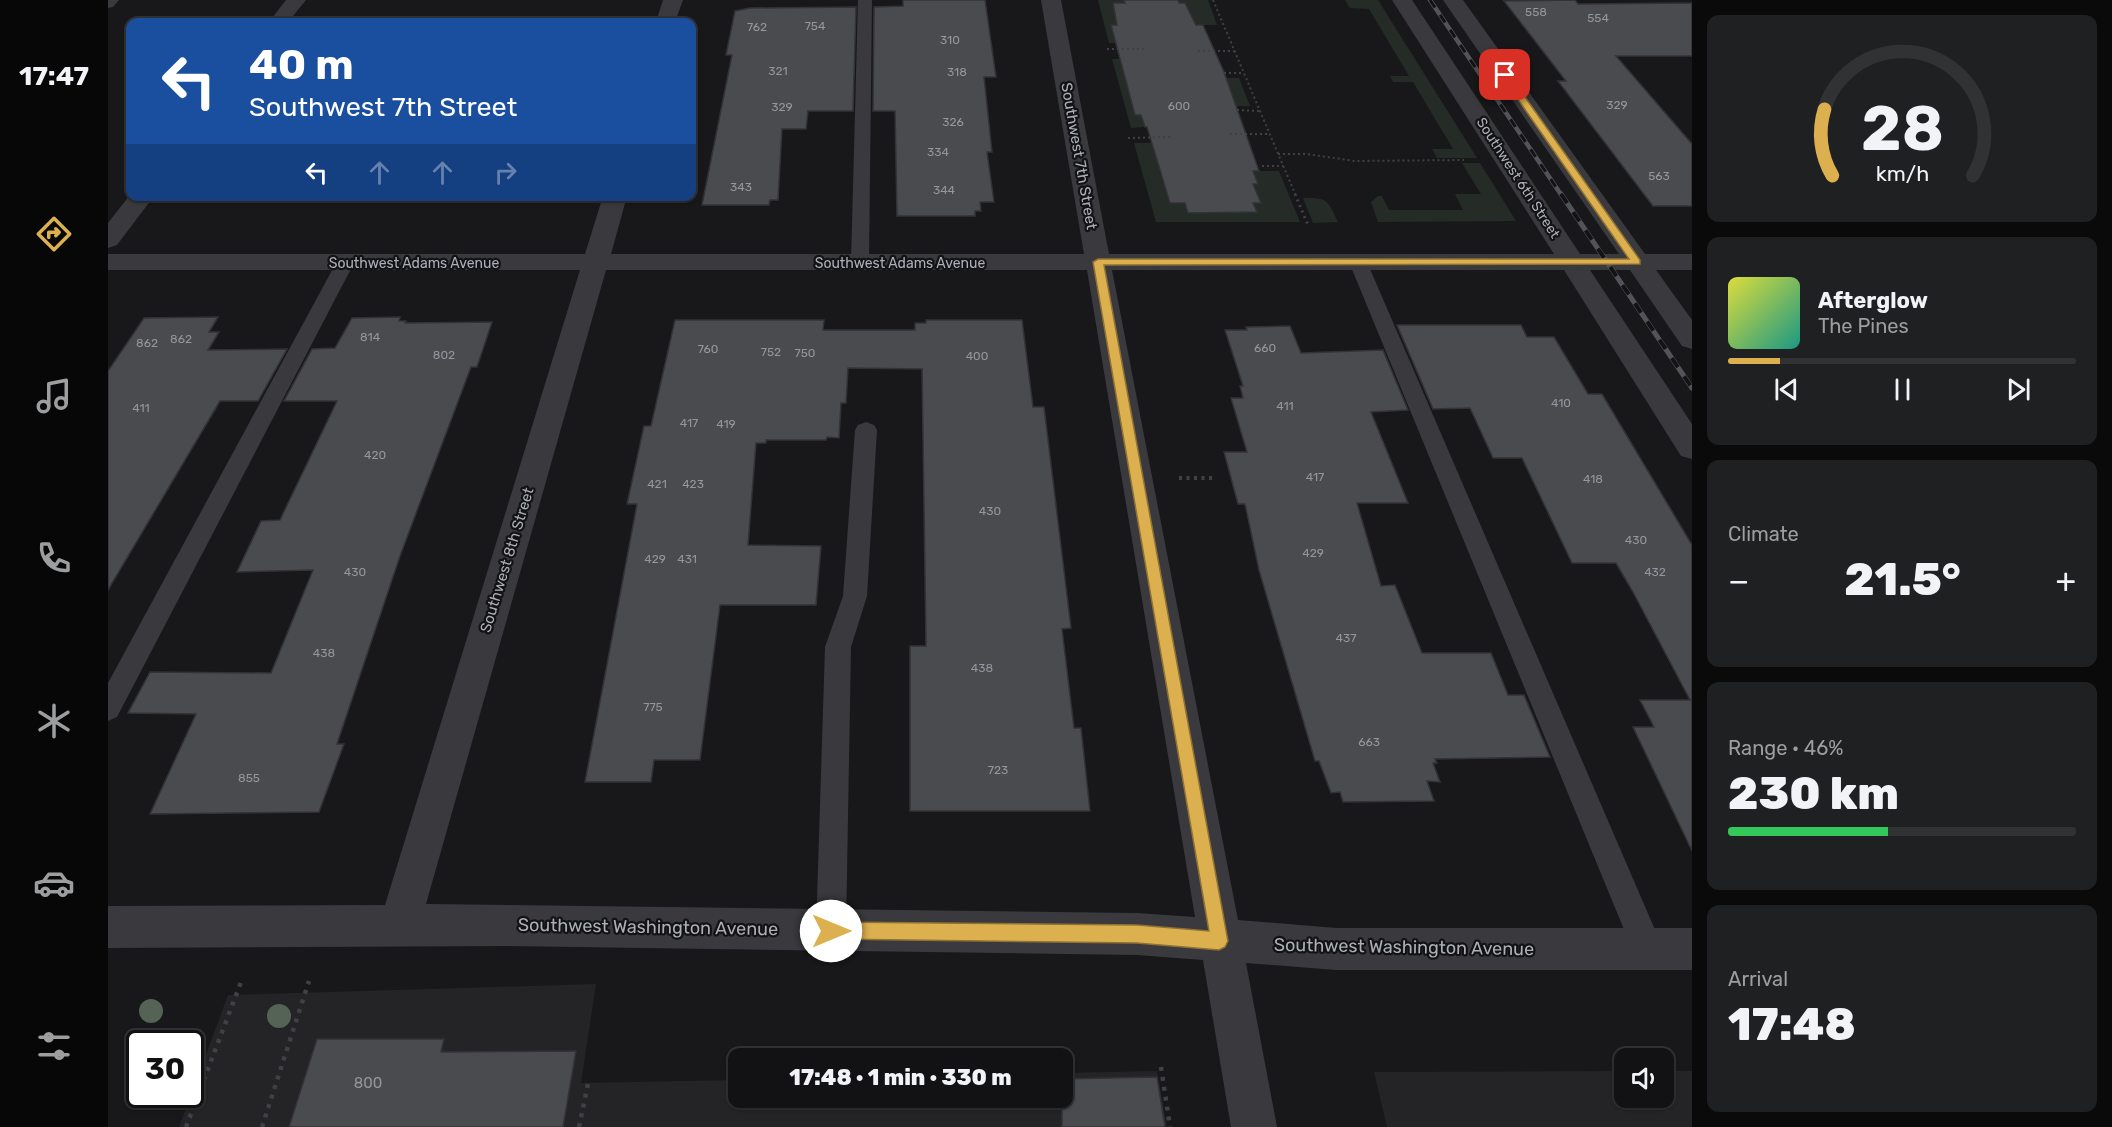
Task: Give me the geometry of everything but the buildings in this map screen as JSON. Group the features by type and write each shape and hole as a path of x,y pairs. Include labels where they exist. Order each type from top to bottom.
{"street":[{"path":"281,18 296,0"},
{"path":"667,18 673,0"},
{"name":"Southwest 7th Street","path":"1051,0 1254,1127"},
{"name":"Southwest 6th Street","path":"1401,0 1692,448"},
{"path":"1453,0 1692,340"},
{"path":"108,240 138,201"},
{"name":"Southwest 8th Street","path":"400,924 614,201"},
{"name":"Southwest Adams Avenue","path":"108,262 1692,262"},
{"name":"Southwest Washington Avenue","path":"108,927 400,924 1137,934 1336,949 1692,950"}],"lane":[{"path":"108,4 112,0"},
{"path":"860,262 865,0"},
{"path":"1358,262 1648,950"},
{"path":"108,709 345,263"},
{"path":"831,931 838,647 855,596 866,430"}],"path":[{"path":"1213,0 1308,225"},
{"path":"1107,49 1145,49"},
{"path":"1198,51 1234,51"},
{"path":"1224,73 1244,73"},
{"path":"1237,110 1260,111"},
{"path":"1230,134 1269,134"},
{"path":"1128,138 1170,137"},
{"path":"1278,154 1307,154 1354,161 1472,160"},
{"path":"1262,166 1283,166"},
{"path":"262,1127 309,981"},
{"path":"186,1127 241,982"},
{"path":"1161,1067 1170,1127"},
{"path":"579,1127 589,1079"}],"shaded area":[{"path":"1098,0 1124,0 1125,3 1113,3 1115,13 1129,15 1115,15 1117,25 1111,25 1113,32 1122,43 1109,43"},
{"path":"1178,0 1208,0 1217,25 1196,25 1192,15 1180,15 1188,12 1185,3 1179,3"},
{"path":"1345,0 1378,0 1477,158 1437,158 1432,149 1453,149 1413,82 1393,82 1390,76 1409,76 1369,9 1350,8"},
{"path":"1112,59 1127,59 1130,69 1122,70 1125,78 1131,78 1135,115 1141,115 1145,127 1131,128"},
{"path":"1216,78 1239,78 1250,106 1227,106"},
{"path":"1134,143 1166,143 1162,168 1159,169 1163,183 1179,184 1188,213 1256,212 1253,203 1260,202 1254,186 1242,186 1253,171 1279,171 1300,222 1156,222"},
{"path":"1462,163 1480,163 1516,221 1378,222 1371,202 1378,196 1382,196 1389,210 1463,210 1455,194 1481,194"},
{"path":"1303,198 1326,201 1338,222 1313,223"},
{"path":"596,984 581,1083 728,1080 728,1108 1073,1108 1073,1073 1157,1071 1167,1127 179,1127 186,1108 204,1108 204,1060 228,995"},
{"path":"1614,1071 1614,1108 1674,1108 1674,1071 1692,1071 1692,1127 1387,1127 1374,1072"}],"railway":[{"path":"1430,0 1562,196"},
{"path":"1561,194 1692,388"}],"route":[{"path":"831,931 1137,934 1219,941 1098,262 1636,262 1505,75"}]}
